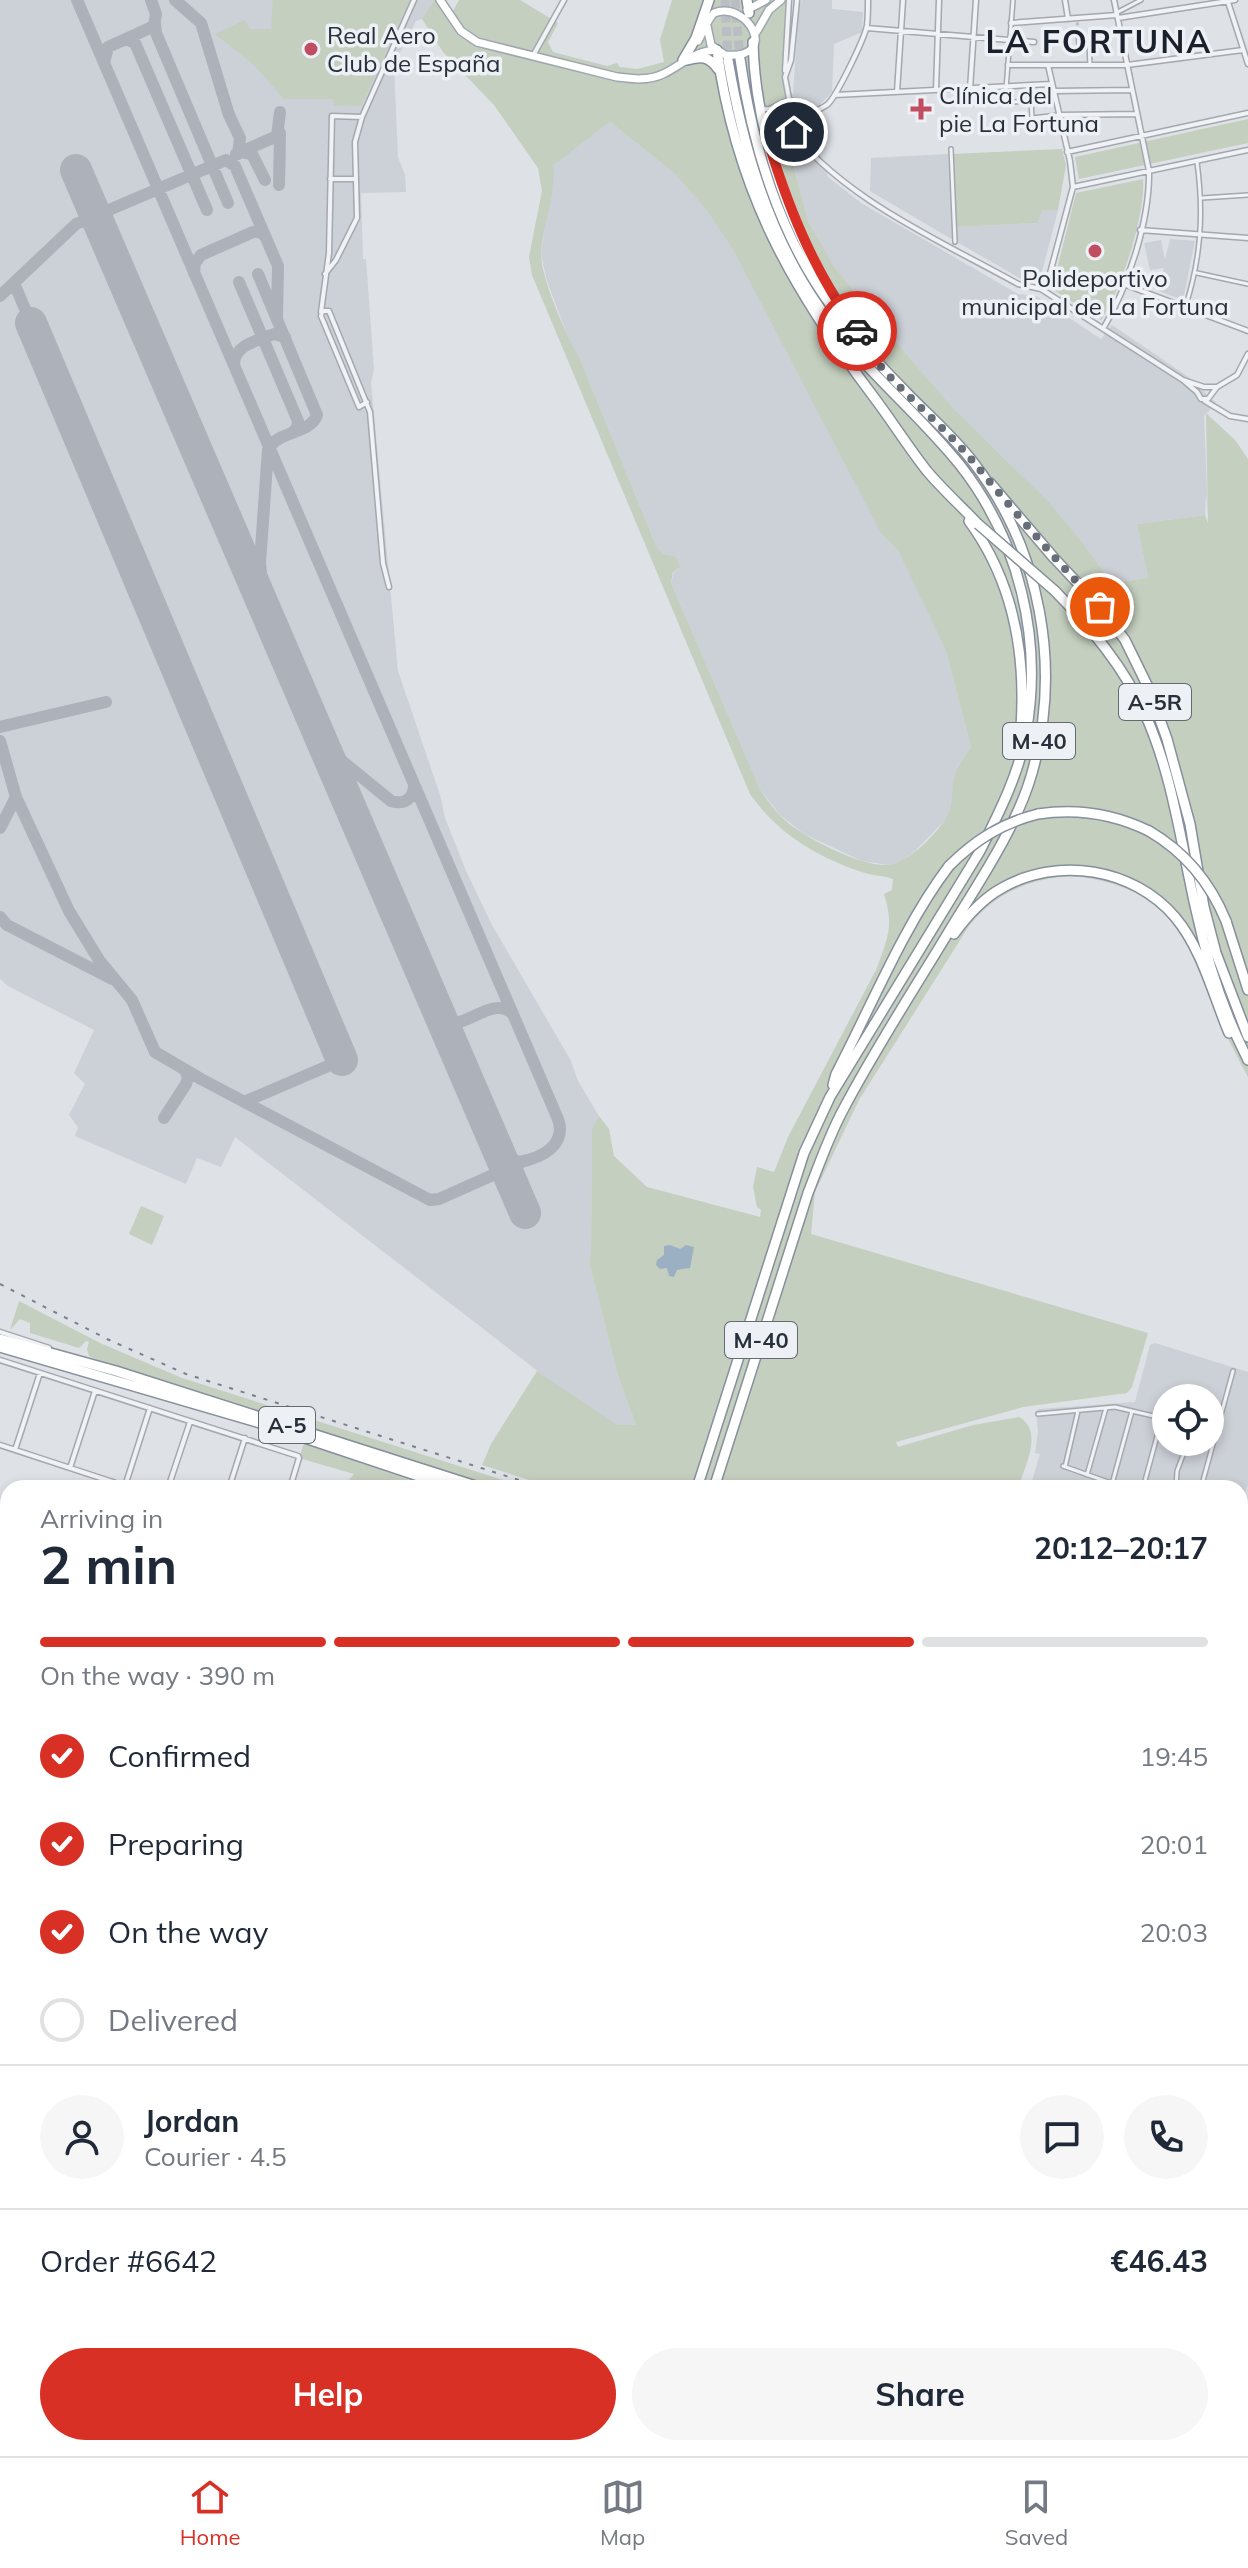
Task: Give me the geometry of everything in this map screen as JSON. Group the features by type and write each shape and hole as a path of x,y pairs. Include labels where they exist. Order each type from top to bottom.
{"highway":[{"path":"709,21 711,0"},
{"path":"682,62 696,38 711,0"},
{"path":"754,38 753,71 759,107 802,240 874,359"},
{"path":"716,50 737,151 778,252 816,317 876,399"},
{"path":"682,62 707,58 719,72"},
{"name":"M-40","path":"717,1480 808,1193 822,1158 860,1079 993,859 1032,776 1046,694 1045,647 1034,586 1013,530 984,478 940,425 874,359 829,302 783,220 756,141 740,59"},
{"name":"M-40","path":"700,1480 804,1153 830,1097 980,851 1003,805 1021,754 1030,702 1032,661 1028,619 1019,580 1001,534 961,467 865,366 819,307 778,234 753,172 738,119 728,60"},
{"name":"A-5R","path":"819,307 829,329 876,399 941,487 1055,591 1107,650 1135,694 1169,786 1208,956 1248,1060"},
{"name":"A-5R","path":"984,478 1001,493 1026,527 1100,607 1125,640 1149,689 1184,800 1216,953 1248,1037"},
{"path":"941,487 977,532 1001,579 1015,621 1022,659 1021,754"},
{"path":"830,1097 836,1074 932,888 949,866 984,836 1012,822 1038,814 1071,811 1123,820 1149,831 1175,848 1200,873 1219,903 1248,990"},
{"path":"917,985 972,911 1000,888 1020,879 1061,870 1103,874 1140,889 1174,917 1189,937 1234,1045 1248,1070"},
{"name":"A-5","path":"0,1339 92,1364 457,1480"},
{"name":"A-5","path":"0,1347 260,1423 430,1480"}],"main road":[{"path":"440,0 469,38 486,45 636,79 653,78 699,52 716,50"},
{"path":"682,62 709,21 726,6 748,8 766,0"},
{"path":"709,21 708,40 725,55 736,55 746,50 764,16 781,0"},
{"path":"748,8 754,21 754,38"}],"street":[{"path":"370,412 360,408 321,312 325,274 339,255 357,218 355,142 362,117 414,0"},
{"path":"532,57 564,0"},
{"path":"789,0 785,77 789,99"},
{"path":"785,77 791,60 797,0"},
{"path":"796,138 795,122 801,115 827,106 835,95 867,28 868,0"},
{"path":"897,92 903,0"},
{"path":"936,90 939,0"},
{"path":"970,89 976,0"},
{"path":"1005,102 1013,0"},
{"path":"1065,0 1068,19"},
{"path":"1103,329 1126,285 1149,197 1149,171 1114,0"},
{"path":"1117,15 1141,0"},
{"path":"1011,23 1117,15 1235,0"},
{"path":"1227,1 1248,62"},
{"path":"867,28 1034,42"},
{"path":"1078,32 1079,45 1089,45 1090,65"},
{"path":"1008,65 1127,65 1243,50"},
{"path":"1041,289 1049,277 1073,187 1048,65"},
{"path":"835,95 1051,84"},
{"path":"1054,91 1132,90"},
{"path":"759,107 767,110 789,99 799,104 801,115"},
{"path":"970,104 1031,101 1032,118 1137,114"},
{"path":"778,107 778,114 796,138 858,193 1018,284 1041,289 1183,380 1203,400 1230,416 1248,419"},
{"path":"1067,152 1248,113"},
{"path":"330,264 332,116 362,117"},
{"path":"765,131 770,122 795,122"},
{"path":"951,149 955,242"},
{"path":"1073,187 1248,150"},
{"path":"1185,308 1196,272 1201,235 1202,198 1197,161"},
{"path":"330,179 356,179"},
{"path":"1202,198 1248,195"},
{"path":"1140,230 1248,238"},
{"path":"329,253 339,255"},
{"path":"1196,272 1248,284"},
{"path":"1126,285 1248,331"},
{"path":"324,293 370,412 383,563 389,587"},
{"path":"321,312 329,311"},
{"path":"1203,400 1237,375 1248,354"},
{"path":"1183,380 1209,389 1210,395"},
{"path":"1197,392 1204,387 1217,387"},
{"path":"360,408 367,402"},
{"path":"0,1332 92,1364"},
{"path":"0,1360 299,1457 292,1480"},
{"path":"1224,1404 1233,1371"},
{"path":"15,1450 40,1373"},
{"path":"70,1468 95,1391"},
{"path":"130,1480 150,1408"},
{"path":"1087,1475 1106,1408"},
{"path":"1038,1414 1106,1408 1152,1415"},
{"path":"1078,1411 1064,1467 1101,1480"},
{"path":"1113,1480 1132,1411"},
{"path":"171,1480 190,1421"},
{"path":"232,1480 245,1438"},
{"path":"0,1445 107,1480"},
{"path":"1145,1480 1153,1456"},
{"path":"1176,1480 1183,1456"},
{"path":"1203,1480 1210,1456"}],"shaded area":[{"path":"0,0 434,0 422,19 416,21 394,65 398,157 405,175 406,192 361,193 363,259 366,259 374,369 371,383 398,671 445,818 466,871 492,925 571,1061 578,1081 599,1116 592,1129 589,1262 618,1376 636,1425 617,1425 570,1396 235,1137 221,1167 197,1158 186,1184 75,1136 78,1127 69,1115 85,1084 74,1073 94,1030 0,979"},
{"path":"802,0 832,0 832,9 863,12 862,32 834,44 832,92 819,106 805,112 828,177 861,203 1018,294 1036,296 1101,339 1112,325 1190,378 1216,403 1204,416 1208,516 1206,493 1205,515 1137,524 1148,578 1112,583 1049,502 955,410 834,266 808,221 785,133 784,92 793,94"},
{"path":"610,122 675,174 734,249 881,532 898,549 946,651 971,747 958,766 953,804 948,817 901,861 889,865 862,861 804,834 780,815 760,789 671,583 674,572 681,567 675,556 664,554 657,548 580,359 571,345 547,281 541,255 553,166"},
{"path":"948,154 953,240 870,191 871,158"},
{"path":"1042,210 1058,210 1042,272 1023,280 957,242 956,227 1038,223"},
{"path":"1170,239 1195,241 1183,300 1159,291 1164,268 1150,270 1144,243 1161,240 1165,260"},
{"path":"1155,1343 1248,1372 1248,1480 1032,1480 1040,1454 1035,1453 1038,1432 1036,1411 1135,1402 1150,1345"}],"green space":[{"name":"Real Aero Club de España","path":"273,0 410,0 361,106 334,105 333,99 284,99 254,65 215,34 245,20 250,29 271,29"},
{"path":"434,0 446,0 453,11 459,0 520,0 558,23 548,42 553,52 607,66 617,63 620,67 637,69 664,62 660,40 672,0 786,0 784,103 795,104 798,112 793,119 785,119 785,133 808,221 834,266 881,325 955,410 1049,502 1112,583 1148,578 1137,524 1205,515 1208,523 1206,413 1235,440 1248,459 1248,1077 1189,949 1166,915 1130,891 1106,882 1070,876 1032,883 1008,892 987,907 969,926 859,1100 815,1192 811,1234 1148,1333 1132,1387 1127,1393 1023,1407 896,1442 898,1447 973,1425 1019,1417 1026,1423 1032,1440 1021,1480 529,1480 482,1465 491,1444 537,1371 617,1425 636,1425 618,1376 589,1262 592,1129 599,1116 609,1129 614,1156 647,1187 760,1217 761,1210 757,1207 753,1187 757,1167 774,1172 788,1137 877,968 888,931 889,915 884,894 892,890 893,879 862,872 814,851 785,832 750,794 532,275 529,257 542,191 538,168 494,105 443,52 422,19","holes":["610,122 675,174 707,211 733,249 881,533 898,550 946,651 971,747 957,770 945,820 920,848 896,863 864,862 821,844 783,818 760,789 671,583 673,572 681,567 675,556 664,554 657,548 549,291 541,253 553,188 553,166"]},
{"path":"1248,119 1248,143 1079,179 1075,157"},
{"name":"Polideportivo municipal de La Fortuna","path":"1062,149 1066,165 1058,210 1042,210 1038,223 956,227 953,154"},
{"name":"Polideportivo municipal de La Fortuna","path":"1143,179 1141,212 1131,251 1101,320 1049,287 1055,277 1076,193"},
{"path":"141,1206 164,1216 152,1245 129,1234"},
{"path":"19,1301 100,1343 182,1378 503,1480 472,1480 95,1359 89,1356 89,1342 86,1341 79,1348 30,1333 30,1323 20,1319 10,1330"},
{"path":"304,1443 409,1480 349,1480 354,1474 299,1458"}],"water":[{"path":"686,1245 694,1247 690,1268 677,1270 674,1277 669,1276 667,1268 660,1269 656,1265 664,1255 664,1246 680,1249"}],"taxiway":[{"path":"77,0 558,1119 560,1128 556,1143 536,1157 519,1162 504,1156 497,1148"},
{"path":"126,39 154,26 156,14 151,0"},
{"path":"175,0 201,23 229,115 240,138 238,154"},
{"path":"155,24 156,33 228,203"},
{"path":"104,63 108,47 126,39 135,43 207,210"},
{"path":"236,154 277,136 280,112"},
{"path":"279,185 280,133"},
{"path":"241,152 252,154 265,180"},
{"path":"0,296 76,224 226,160 235,166 278,266 277,318"},
{"path":"194,273 195,263 201,255 253,232 265,236"},
{"path":"258,274 317,415 308,426 278,439 268,450 260,563 264,606"},
{"path":"239,282 298,421 293,432"},
{"path":"14,283 31,323"},
{"path":"234,365 238,353 248,344 274,334 285,337"},
{"path":"0,727 106,702"},
{"path":"316,728 342,761 391,801 407,800 414,785"},
{"path":"0,741 16,797 69,911 99,960 132,1000 155,1052 430,1200 439,1199 522,1162"},
{"path":"0,828 16,797"},
{"path":"0,917 7,925 112,979"},
{"path":"438,1012 443,1018 456,1023 493,1009 500,1008 513,1014"},
{"path":"244,1102 342,1060"},
{"path":"164,1118 186,1084 188,1077 185,1070"}],"runway":[{"path":"76,170 525,1213"},
{"path":"31,323 342,1060"}],"tunnel":[{"path":"725,0 728,60"},
{"path":"735,0 740,59"},
{"path":"1077,18 1078,32"}],"railway":[{"path":"0,1284 107,1339 186,1374 519,1480"}],"way so far":[{"path":"857,331 874,359 940,425 984,478 1001,493 1026,527 1100,607"}],"place":[{"name":"Real Aero Club de España","path":"311,49"},
{"name":"Clínica del pie La Fortuna","path":"921,109"},
{"name":"Polideportivo municipal de La Fortuna","path":"1095,251"}],"district":[{"name":"LA FORTUNA","path":"1099,41"}],"route":[{"path":"794,132 796,138 781,120 770,122 765,131 802,240 857,331"}]}
